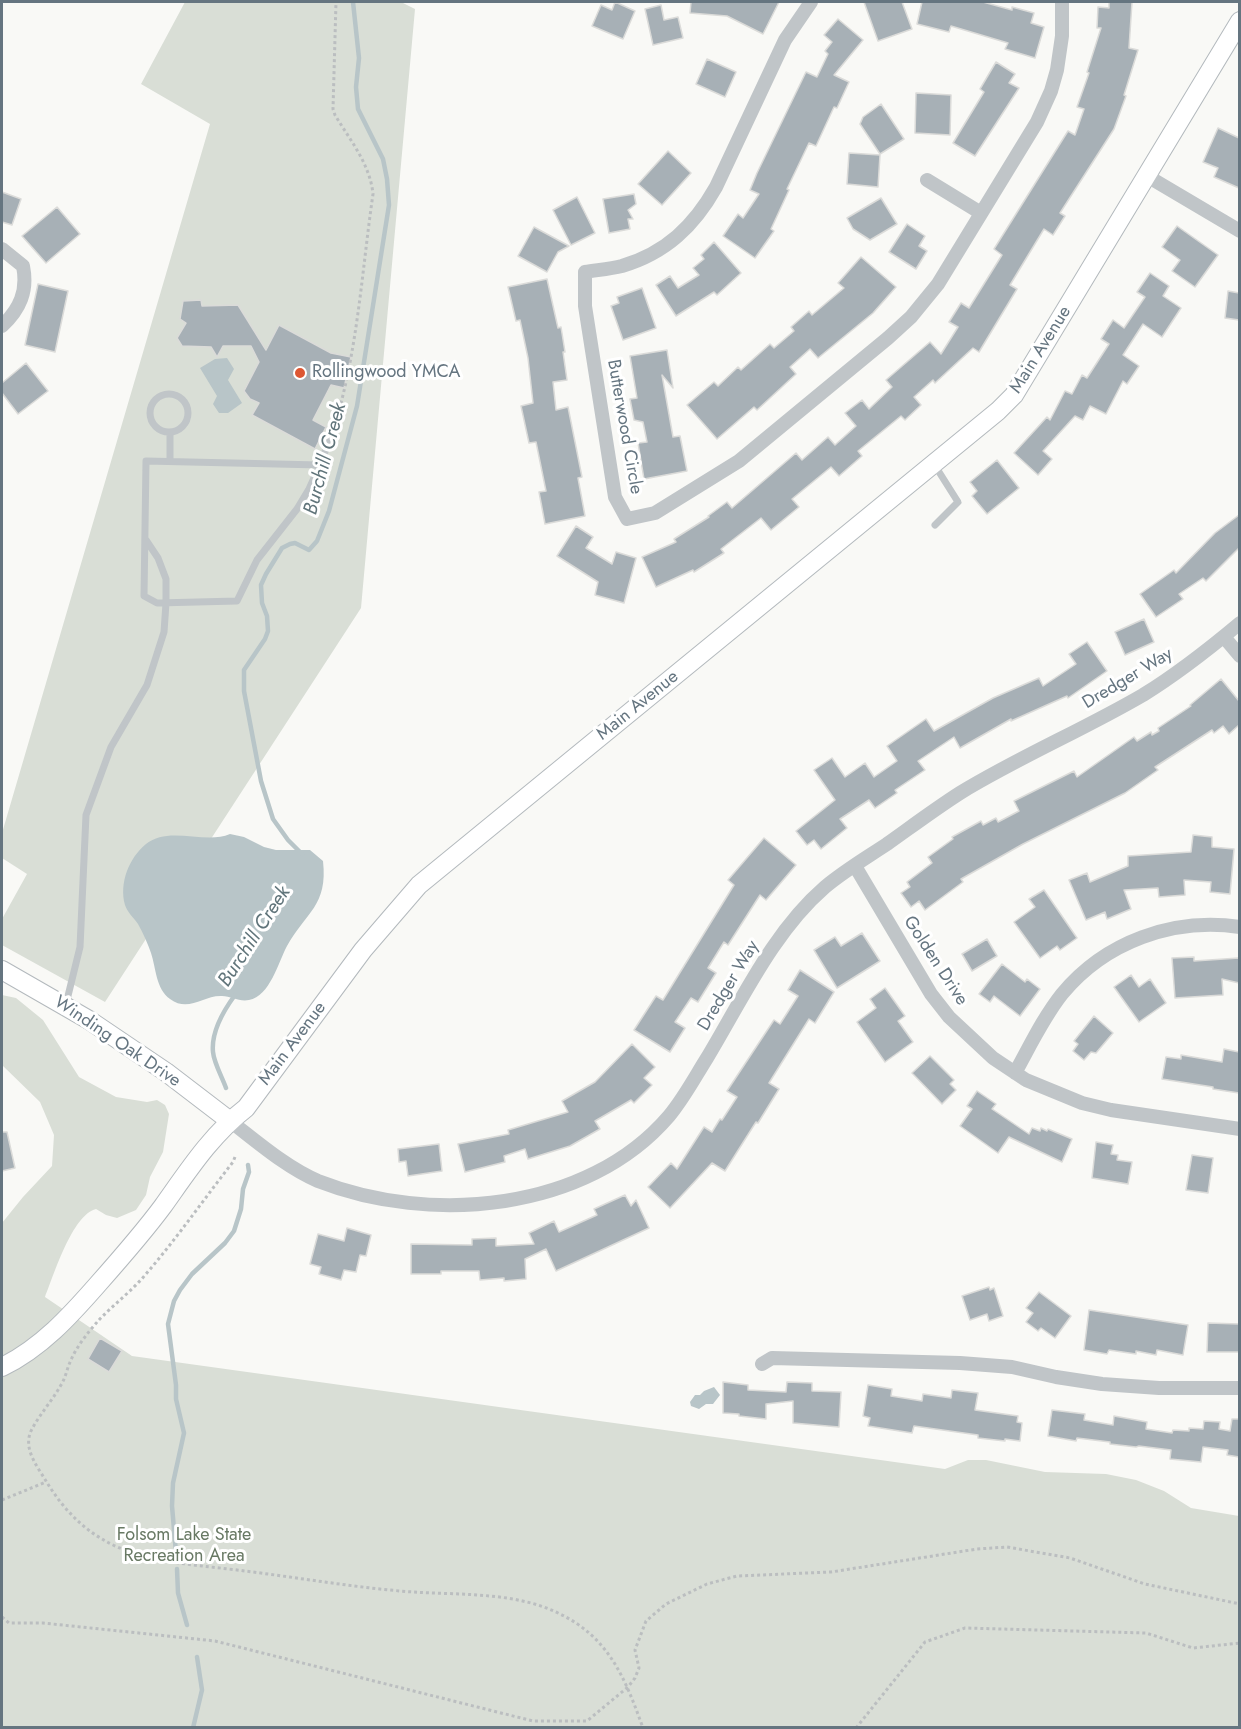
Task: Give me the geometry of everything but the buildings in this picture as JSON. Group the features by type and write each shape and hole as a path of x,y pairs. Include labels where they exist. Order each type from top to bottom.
{"street":[{"name":"Butterwood Circle","path":"811,2 786,40 716,187 704,209 690,226 675,239 641,258 622,266 585,272 585,306 615,497 627,519 655,513 739,461 911,317 938,284 1038,122 1051,92 1057,70 1062,36 1062,2"},
{"name":"Main Avenue","path":"2,1367 30,1352 64,1322 140,1237 209,1142 230,1120 246,1108 363,950 419,885 934,464 1014,395 1239,21"},
{"path":"1147,176 1239,231"},
{"path":"927,180 981,213"},
{"path":"2,249 23,266 26,281 18,305 12,316 2,326"},
{"name":"Dredger Way","path":"230,1120 276,1155 314,1179 371,1197 421,1204 469,1205 509,1201 549,1191 607,1167 654,1132 670,1114 694,1079 788,925 826,886 958,794 1144,694 1224,637 1239,623"},
{"path":"1224,637 1239,656"},
{"name":"Golden Drive","path":"855,866 931,994 970,1039 993,1058 1015,1073 1053,1093 1082,1103 1110,1110 1239,1129"},
{"path":"1015,1073 1047,1015 1062,994 1101,958 1132,941 1175,928 1201,925 1239,927"},
{"name":"Winding Oak Drive","path":"2,970 89,1020 166,1072 230,1120"},
{"path":"762,1364 772,1358 948,1363 1012,1367 1102,1384 1159,1388 1239,1388"}],"lane":[{"path":"168,393 182,398 189,412 184,426 170,432 156,428 149,414 154,400 168,393"},
{"path":"320,465 146,461 144,596 156,603 237,601 256,560 309,489 320,465 333,430"},
{"path":"170,432 170,460"},
{"path":"934,464 958,502 934,525"},
{"path":"65,1006 80,947 86,815 111,747 147,685 164,632 166,579 158,558 145,539"}],"path":[{"path":"333,430 346,387 352,355 373,194 372,183 364,162 333,109 336,2"},
{"path":"235,1156 233,1162 161,1256 138,1283 99,1320 75,1351 63,1383 31,1432 28,1447 46,1482 66,1510 84,1527 118,1547 137,1553 163,1559 345,1584 402,1591 493,1597 540,1606 568,1618 597,1639 611,1656 628,1687 643,1728"},
{"path":"2,1500 46,1482"},
{"path":"2,1617 9,1623 43,1623 215,1641 532,1721 586,1721 628,1687 635,1678 639,1668 635,1650 646,1621 666,1604 707,1584 737,1576 831,1572 977,1549 1007,1548 1070,1558 1145,1584 1239,1604"},
{"path":"856,1728 926,1642 966,1628 1146,1633 1193,1648 1239,1643"}],"green space":[{"path":"185,2 401,2 415,9 361,608 105,1002 2,945 2,919 27,874 2,858 2,833 210,124 141,84"},
{"name":"Folsom Lake State Recreation Area","path":"2,995 16,998 43,1020 79,1077 116,1097 147,1102 157,1100 165,1105 169,1114 163,1152 150,1177 146,1195 136,1210 117,1218 96,1209 87,1214 79,1222 65,1247 45,1297 132,1356 945,1469 968,1460 986,1460 1045,1472 1106,1474 1136,1480 1164,1491 1191,1508 1239,1516 1239,1727 2,1727 2,1223 52,1166 54,1135 40,1102 2,1065"}],"water":[{"path":"227,358 234,369 228,380 242,403 228,413 219,413 213,404 217,396 200,368 215,359"},
{"path":"230,834 276,850 310,850 323,861 324,876 319,899 294,934 277,970 263,992 249,1000 215,996 190,1004 177,1003 165,995 162,990 147,942 138,924 126,908 123,888 127,872 140,850 155,839 176,835 210,838"},
{"path":"714,1387 720,1395 713,1404 706,1404 699,1409 691,1406 690,1402 695,1395 700,1395"}],"waterway":[{"name":"Burchill Creek","path":"302,854 288,840 273,819 261,781 244,691 244,670 268,631 261,585 282,548 295,543 309,550 317,541 329,511 357,406 389,205 383,159 358,109 356,87 359,58 353,2"},
{"name":"Burchill Creek","path":"226,1088 215,1061 213,1044 219,1022 235,995"},
{"path":"176,1553 172,1506 173,1483 184,1433 176,1399 168,1324 174,1301 180,1290 192,1274 225,1243 234,1231 249,1172 248,1165"},
{"path":"177,1569 178,1593 187,1625"},
{"name":"Burchill Creek","path":"193,1728 202,1690 197,1657"}],"place":[{"name":"Rollingwood YMCA","path":"300,373"}]}
